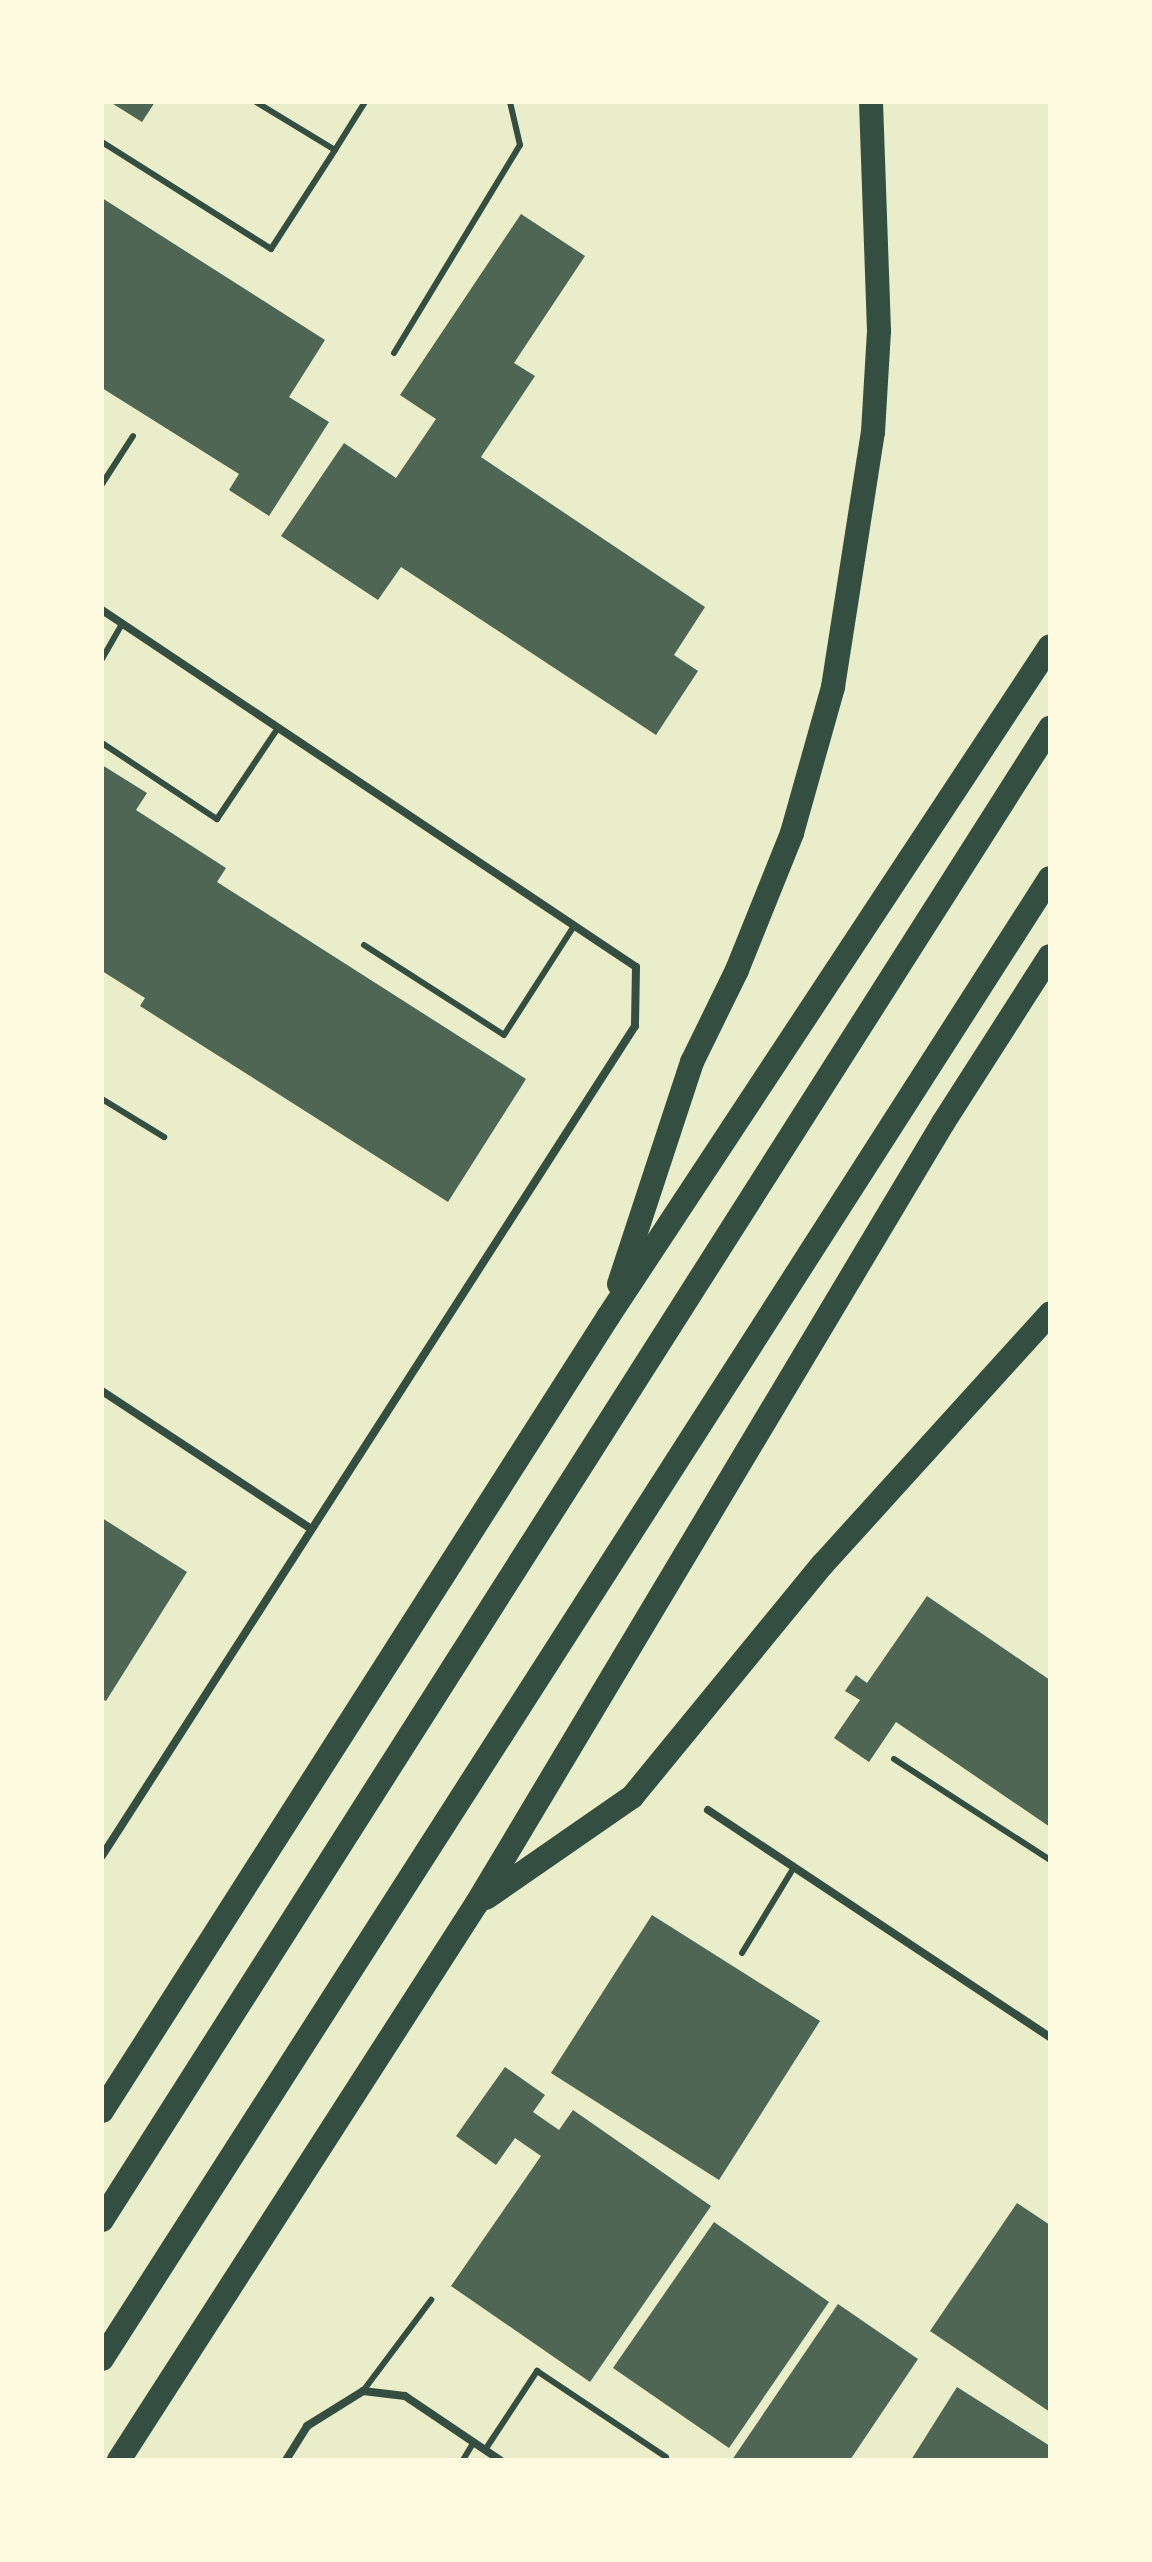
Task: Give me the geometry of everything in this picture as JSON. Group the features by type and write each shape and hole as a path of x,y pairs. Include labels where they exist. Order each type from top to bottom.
{"highway":[{"path":"608,1317 692,1062 737,970 792,833 833,687 873,432 879,331 871,102"},
{"path":"102,2111 608,1317 1050,646"},
{"path":"102,2220 1050,728"},
{"path":"102,2359 1050,878"},
{"path":"119,2460 477,1903 943,1123 1050,956"},
{"path":"477,1903 632,1797 823,1564 1050,1314"}],"street":[{"path":"102,610 636,967 635,1026 102,1856"},
{"path":"102,1391 311,1529"},
{"path":"708,1810 1050,2037"},
{"path":"286,2460 307,2426 363,2391 405,2396 500,2460"}],"lane":[{"path":"256,102 335,150"},
{"path":"102,142 271,249 365,102"},
{"path":"394,353 520,145 510,102"},
{"path":"102,484 133,436"},
{"path":"102,659 122,624"},
{"path":"102,743 217,819 278,728"},
{"path":"364,945 504,1035 574,926"},
{"path":"102,1099 164,1137"},
{"path":"894,1759 1050,1860"},
{"path":"742,1953 794,1867"},
{"path":"363,2391 431,2300"},
{"path":"485,2450 537,2371 666,2457"},
{"path":"463,2460 474,2442"}],"building":[{"path":"110,102 155,102 142,122"},
{"path":"102,198 325,340 289,397 329,422 269,516 229,490 239,474 102,388"},
{"path":"521,214 585,256 514,363 535,376 481,457 705,607 674,655 698,671 656,735 401,567 378,600 281,536 344,443 396,478 436,419 400,395"},
{"path":"102,765 147,793 136,810 226,868 217,882 526,1079 448,1202 140,1006 145,998 102,971"},
{"path":"102,1518 187,1572 106,1701 102,1699"},
{"path":"927,1596 1050,1680 1050,1827 896,1722 869,1762 834,1738 860,1700 845,1691 856,1675 867,1683"},
{"path":"652,1915 820,2021 719,2180 551,2073"},
{"path":"505,2067 545,2095 533,2112 559,2130 573,2110 711,2206 590,2382 451,2286 541,2156 515,2138 496,2165 456,2136"},
{"path":"1017,2203 1050,2225 1050,2412 930,2331"},
{"path":"714,2222 829,2302 729,2448 613,2368"},
{"path":"838,2304 918,2359 850,2460 732,2460"},
{"path":"957,2387 1050,2446 1050,2460 911,2460"}]}
